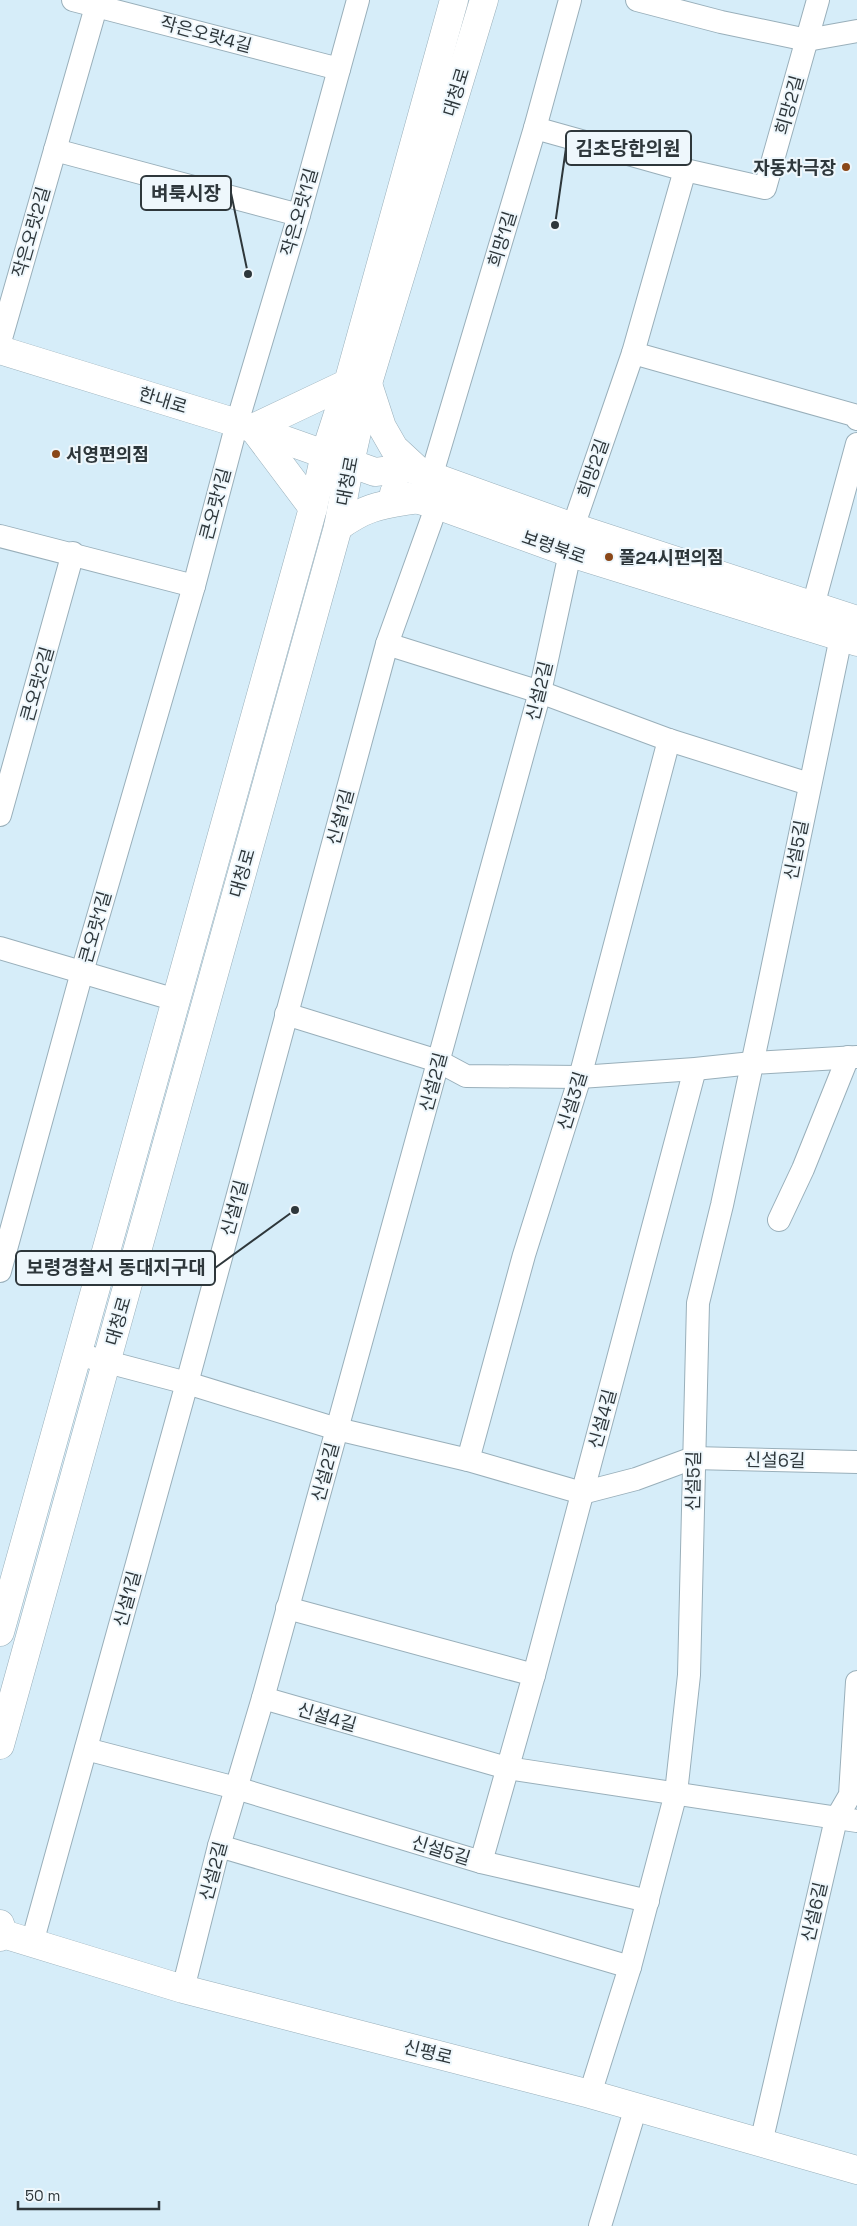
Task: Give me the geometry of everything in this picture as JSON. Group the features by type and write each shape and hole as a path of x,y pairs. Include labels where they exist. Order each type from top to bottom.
{"main road":[{"name":"대청로","path":"0,1745 338,527 350,463 358,383 454,0"},
{"name":"대청로","path":"358,383 484,0"},
{"name":"한내로","path":"0,350 245,426 350,463"},
{"path":"312,508 245,426 358,383 394,448 427,489 371,508 354,516 338,527"},
{"name":"대청로","path":"0,1632 312,508 350,463"},
{"name":"보령북로","path":"350,463 393,493 427,489 571,540 852,633"},
{"name":"보령북로","path":"571,540 813,606 852,633"},
{"name":"신평로","path":"1,1932 183,1989 590,2094 857,2170"}],"street":[{"name":"작은오랏4길","path":"73,0 97,3 339,68"},
{"name":"작은오랏1길","path":"245,426 299,215 358,0"},
{"name":"희망1길","path":"427,489 535,128 570,0"},
{"path":"637,0 721,22 807,40 857,30"},
{"name":"희망2길","path":"535,128 685,170 765,188 818,0"},
{"name":"작은오랏2길","path":"0,342 97,3"},
{"path":"55,150 299,215"},
{"name":"희망2길","path":"571,540 633,353 685,170"},
{"path":"633,353 856,413"},
{"name":"큰오랏1길","path":"0,1271 82,972 194,586 245,426"},
{"path":"813,606 857,444"},
{"name":"신설1길","path":"32,1943 187,1383 387,644 427,489"},
{"path":"0,536 73,553 194,586"},
{"name":"신설2길","path":"183,1989 220,1846 288,1608 540,692 571,540"},
{"name":"큰오랏2길","path":"0,816 73,553"},
{"name":"신설5길","path":"590,2094 630,1967 676,1793 689,1675 698,1303 722,1205 783,918 809,784 852,633"},
{"path":"387,644 540,692 668,740 809,784"},
{"name":"신설3길","path":"468,1460 524,1255 580,1077 668,740"},
{"path":"0,948 176,1000"},
{"path":"286,1014 438,1061 466,1076 580,1077 853,1057 779,1220"},
{"name":"신설4길","path":"481,1862 534,1675 695,1069"},
{"path":"77,1354 187,1383 337,1429 468,1460 582,1493 636,1479 693,1458"},
{"name":"신설6길","path":"693,1458 857,1462"},
{"path":"288,1608 534,1675"},
{"name":"신설6길","path":"761,2143 846,1820 850,1795 857,1682"},
{"name":"신설4길","path":"263,1698 507,1768"},
{"name":"신설5길","path":"86,1749 236,1788 481,1862 648,1901"},
{"path":"507,1768 846,1820"},
{"path":"220,1846 630,1967"},
{"path":"600,2226 636,2107"}],"place":[{"name":"자동차극장","path":"846,167"},
{"name":"김초당한의원","path":"555,225"},
{"name":"벼룩시장","path":"248,274"},
{"name":"서영편의점","path":"56,454"},
{"name":"풀24시편의점","path":"609,557"},
{"name":"보령경찰서 동대지구대","path":"295,1210"}]}
